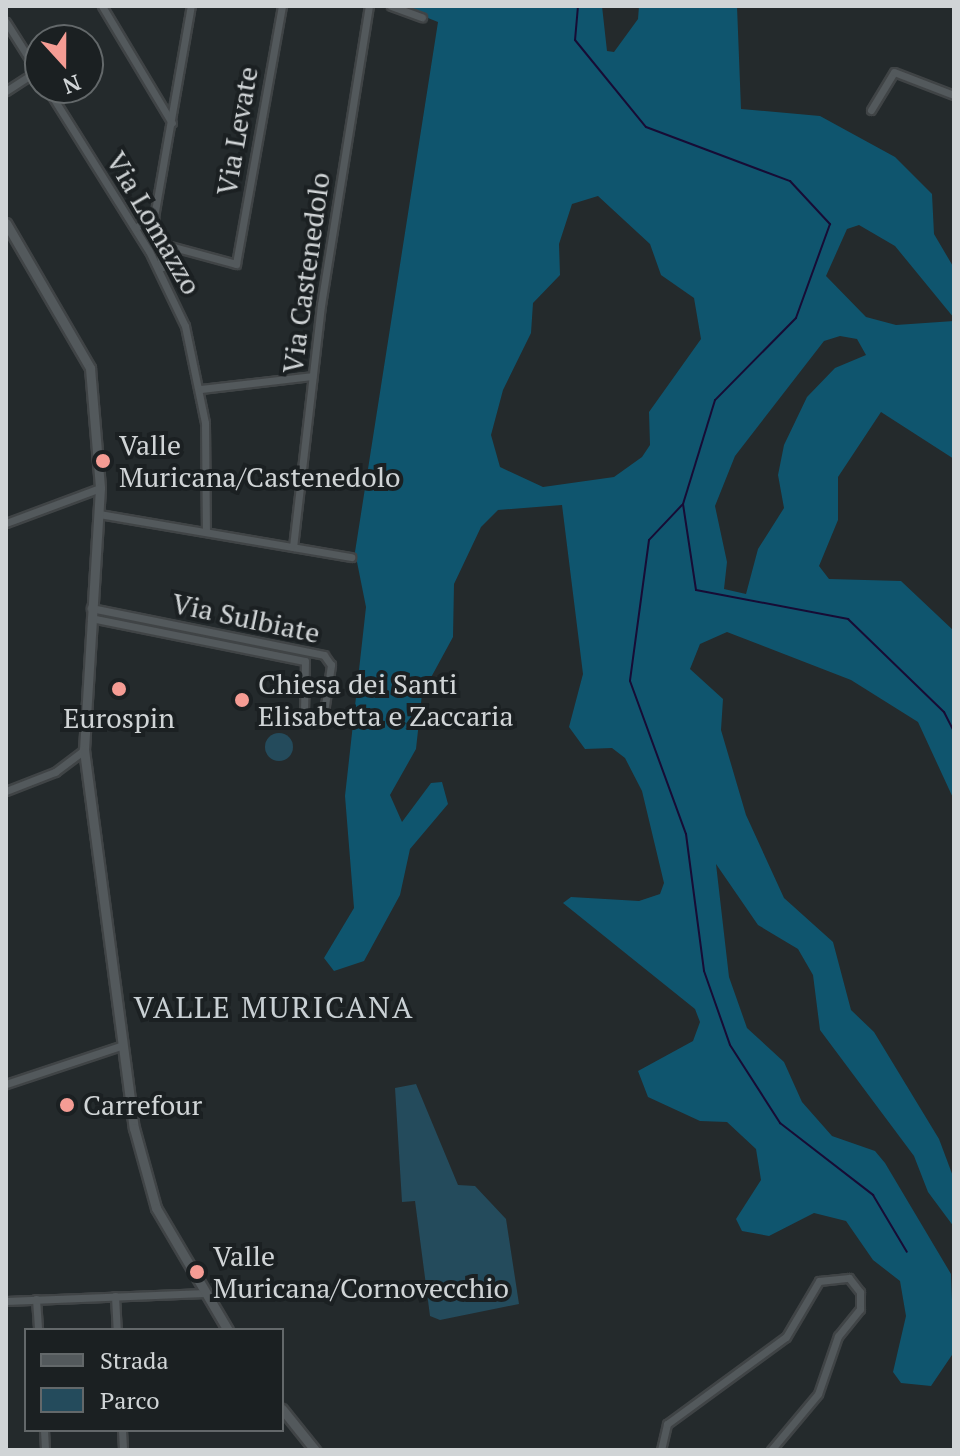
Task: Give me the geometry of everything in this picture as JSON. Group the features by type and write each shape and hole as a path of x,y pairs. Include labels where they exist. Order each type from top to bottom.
{"street":[{"path":"102,6 172,123"},
{"path":"166,281 155,242 154,217 191,6"},
{"name":"Via Levate","path":"155,242 236,264 282,6"},
{"name":"Via Castenedolo","path":"293,547 312,376 369,6"},
{"path":"391,6 422,17"},
{"path":"6,22 24,51"},
{"path":"871,110 894,72 954,95"},
{"path":"6,91 24,81"},
{"name":"Via Lomazzo","path":"57,104 166,281 200,389 210,473 206,531"},
{"path":"135,228 154,217"},
{"path":"6,223 87,359 100,488 84,750 123,1045 149,1192 227,1328"},
{"path":"200,389 312,376"},
{"path":"6,523 100,488"},
{"path":"99,514 351,557"},
{"name":"Via Sulbiate","path":"91,613 324,655 331,665 324,712 313,718 304,712 307,661 91,613"},
{"path":"6,791 55,772 84,750"},
{"path":"6,1084 123,1045"},
{"path":"661,1450 667,1424 786,1337 819,1281 849,1278 860,1292 860,1309 838,1336 816,1398 771,1450"},
{"path":"6,1301 205,1293"},
{"path":"115,1296 117,1328"},
{"path":"36,1299 38,1328"},
{"path":"284,1411 315,1450"}],"green space":[{"path":"279,733 289,737 293,747 289,757 279,761 269,757 265,747 269,737"},
{"path":"416,1084 458,1185 475,1186 506,1219 519,1304 440,1320 430,1316 415,1201 402,1202 395,1088"}],"shaded area":[{"path":"398,6 602,6 607,51 614,52 638,19 639,6 737,6 741,109 820,116 895,157 932,194 934,234 954,268 954,318 895,246 859,225 847,229 826,276 866,317 896,325 954,321 954,459 881,412 838,477 838,520 819,566 829,579 901,581 954,631 954,800 918,722 851,680 727,632 700,644 690,669 723,699 721,730 746,815 784,898 833,942 851,1010 874,1032 939,1139 954,1179 954,1227 928,1192 914,1156 820,1030 813,975 798,949 758,925 716,864 729,977 747,1028 784,1062 802,1102 832,1136 875,1151 885,1163 951,1274 954,1352 931,1386 901,1383 893,1372 906,1316 900,1281 873,1260 846,1221 814,1213 769,1236 742,1231 736,1219 761,1180 756,1149 727,1122 700,1121 648,1097 638,1071 693,1041 700,1022 695,1009 563,903 571,897 639,901 660,894 664,883 642,791 625,758 612,748 585,749 569,727 583,674 562,505 498,510 481,527 454,584 453,637 422,694 416,749 390,795 402,822 431,783 442,782 448,804 410,849 400,895 364,961 334,971 324,958 354,908 345,796 366,607 355,552 438,22","holes":["598,196 650,244 661,275 694,298 701,339 649,412 650,445 642,457 614,477 543,487 500,467 491,435 503,390 531,333 533,303 560,275 559,244 572,204","840,336 857,339 866,355 835,368 807,397 784,445 778,475 784,508 758,549 746,594 724,589 727,562 715,506 735,456 824,341"]}],"waterway":[{"path":"578,6 575,40 646,127 790,181 830,224 796,318 715,400 683,504 696,590 848,619 944,712 954,732"},
{"path":"682,505 649,540 630,681 686,834 704,971 730,1045 780,1123 873,1195 907,1252"}],"place":[{"name":"Valle Muricana/Castenedolo","path":"103,461"},
{"name":"Eurospin","path":"119,689"},
{"name":"Chiesa dei Santi Elisabetta e Zaccaria","path":"242,700"},
{"name":"Carrefour","path":"67,1105"},
{"name":"Valle Muricana/Cornovecchio","path":"197,1272"}],"district":[{"name":"VALLE MURICANA","path":"274,1007"}]}
